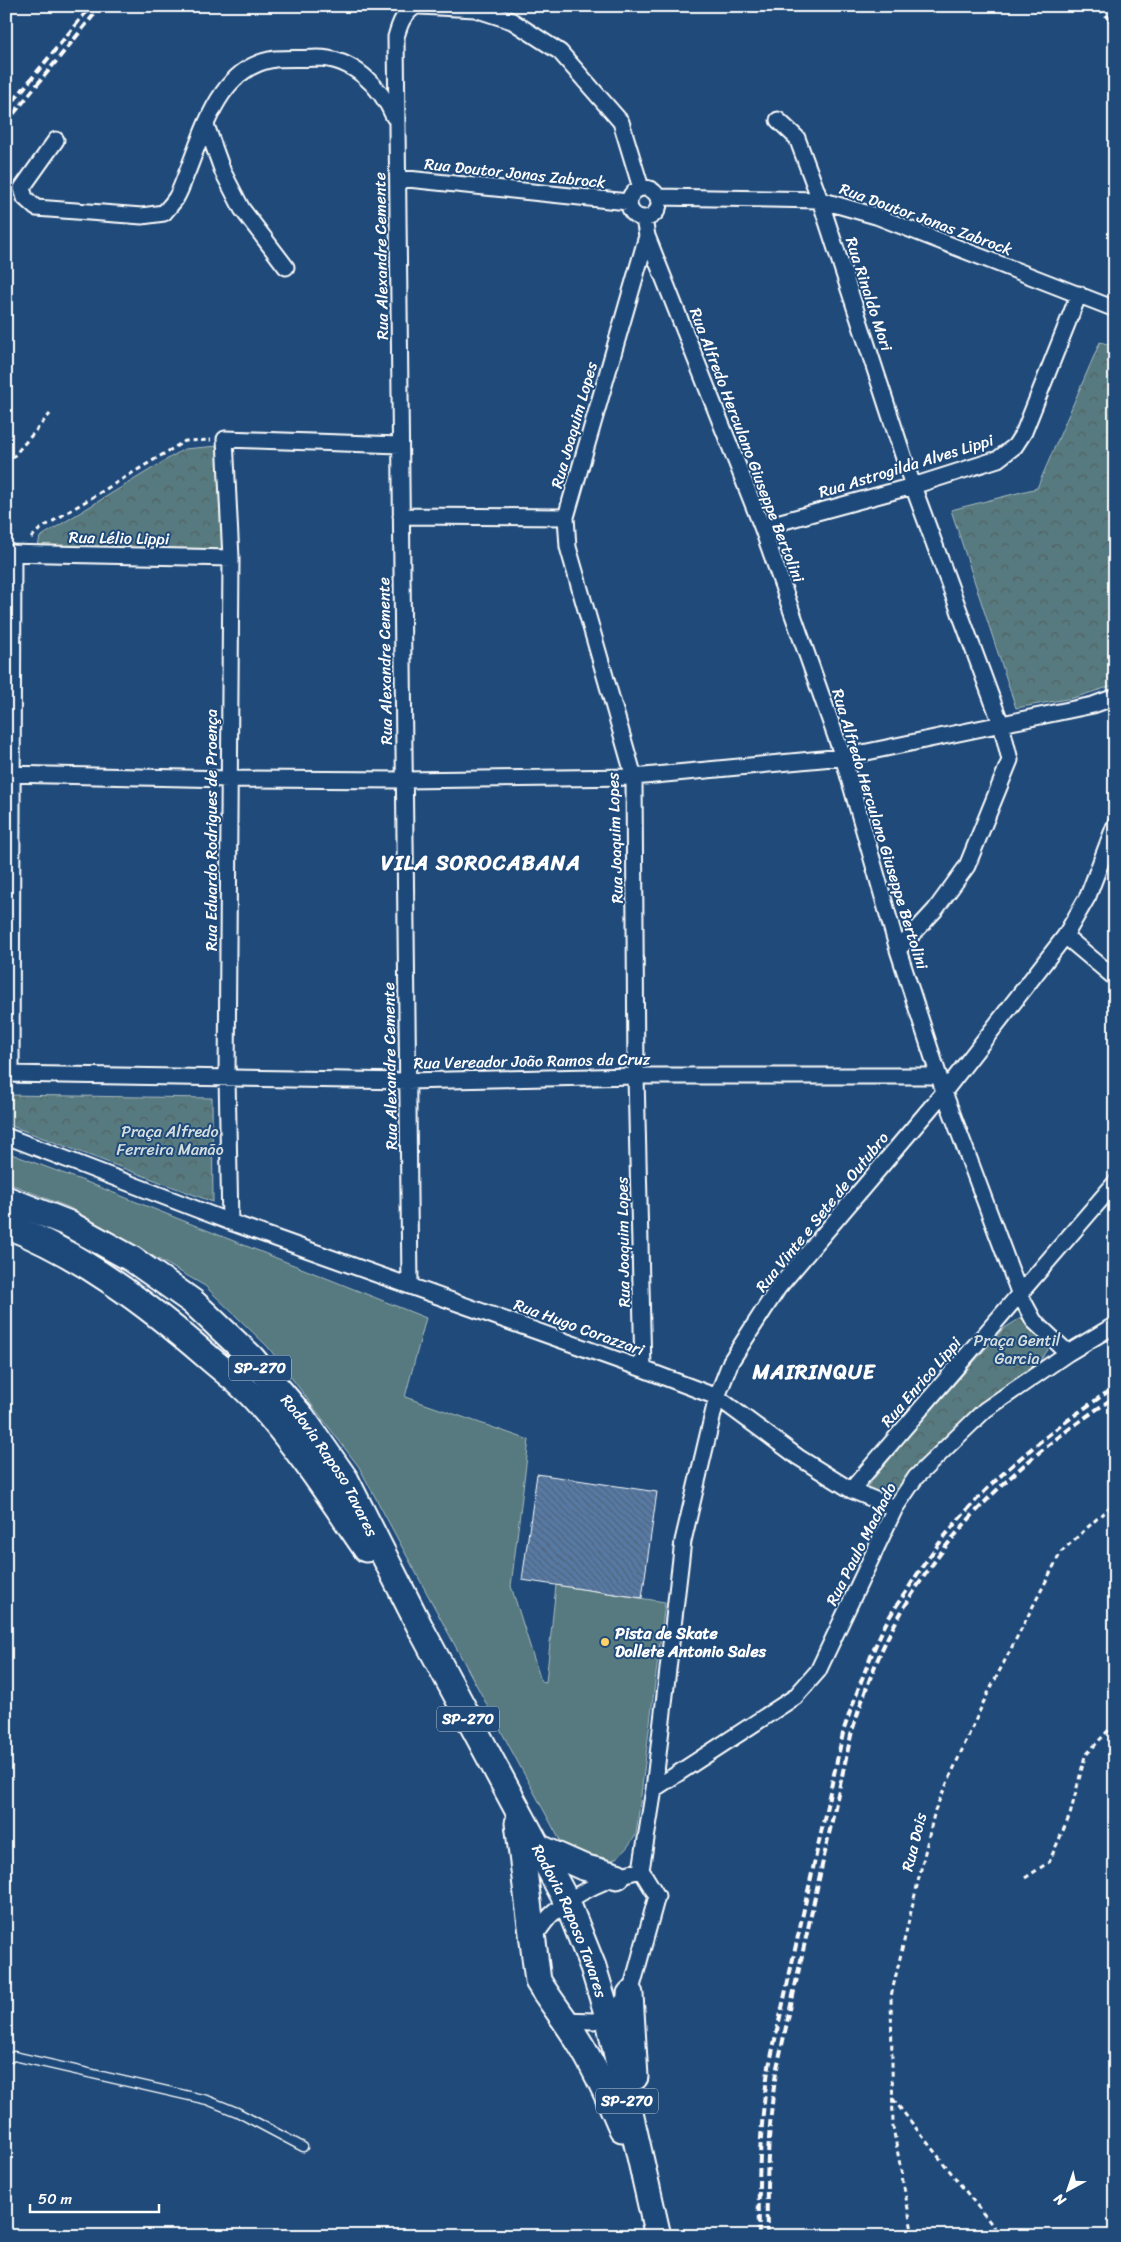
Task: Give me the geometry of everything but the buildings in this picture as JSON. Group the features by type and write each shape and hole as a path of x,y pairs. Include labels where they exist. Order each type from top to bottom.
{"highway":[{"name":"Rodovia Raposo Tavares","path":"6,1199 67,1223 132,1259 193,1302 250,1357 302,1417 346,1480 421,1629 566,1902 593,1968 608,2016 658,2236"},
{"name":"Rodovia Raposo Tavares","path":"6,1225 26,1233 99,1272 165,1319 254,1398 294,1445 421,1629"},
{"path":"516,1808 538,1981 577,2038 603,2085 646,2186"},
{"path":"538,1847 583,1867 617,1876"},
{"path":"630,1994 632,2043 646,2186"}],"street":[{"name":"Rua Alexandre Cemente","path":"410,1285 396,37 400,22 407,12 416,6"},
{"path":"420,6 475,9 512,21 560,52 621,122 641,188"},
{"path":"56,140 22,188 25,198 36,208 142,216 164,212 177,197 206,125 223,92 234,78 251,66 274,59 326,58 349,66 371,82 388,102 397,123"},
{"name":"Rua Rinaldo Mori","path":"778,120 797,138 820,200 913,486 1001,724 1010,760 967,866 935,910 898,950"},
{"path":"206,125 224,172 242,209 286,267"},
{"name":"Rua Doutor Jonas Zabrock","path":"398,178 628,202"},
{"path":"641,188 651,189 658,197 659,207 657,212 649,218 644,219 634,215 629,207 628,202 632,192 641,188"},
{"name":"Rua Doutor Jonas Zabrock","path":"658,197 820,200 876,216 1115,309"},
{"name":"Rua Alfredo Herculano Giuseppe Bertolini","path":"644,219 647,236 762,527 843,757 898,950 944,1092 1020,1295 1034,1321 1068,1353"},
{"name":"Rua Joaquim Lopes","path":"643,1369 636,1076 634,777 568,547 566,517 647,236"},
{"name":"Rua Astrogilda Alves Lippi","path":"762,527 913,486 998,459 1015,446 1024,432 1079,294"},
{"path":"224,439 400,446"},
{"name":"Rua Eduardo Rodrigues de Proença","path":"224,439 231,558 227,1077 230,1222"},
{"path":"401,516 566,517"},
{"path":"9,553 9,1074"},
{"name":"Rua Lélio Lippi","path":"9,553 231,558"},
{"path":"9,774 229,779 404,780 634,777 843,757 1093,705 1115,697"},
{"name":"Rua Vinte e Sete de Outubro","path":"641,1870 654,1789 683,1542 716,1397 731,1362 778,1288 944,1092 1065,936 1088,896 1115,825"},
{"path":"1065,936 1115,978"},
{"name":"Rua Vereador João Ramos da Cruz","path":"9,1074 407,1081 636,1076 939,1076"},
{"name":"Rua Hugo Corazzari","path":"6,1136 230,1222 410,1285 716,1397 798,1457 851,1490 895,1508"},
{"name":"Rua Enrico Lippi","path":"851,1490 1115,1183"},
{"name":"Rua Paulo Machado","path":"654,1789 795,1697 818,1671 895,1508 916,1476 985,1410 1068,1353 1115,1325"},
{"path":"532,1940 550,1916 566,1902 617,1876 641,1870 657,1896 630,1994 608,2016 585,2022 563,2020"}],"lane":[{"path":"6,2059 14,2056 207,2100 237,2112 303,2147"}],"path":[{"path":"6,466 50,414"},
{"path":"9,553 40,529 185,441 224,439"},
{"name":"Rua Dois","path":"913,2236 893,2127 891,1996 935,1810 985,1700 1061,1552 1115,1502"},
{"path":"1024,1878 1049,1862 1070,1815 1085,1756 1115,1723"},
{"path":"892,2099 1001,2236"}],"green space":[{"path":"1100,342 1115,346 1115,685 1073,698 1016,708 951,510 1037,488"},
{"path":"218,446 224,555 38,546 40,537 184,449"},
{"name":"Praça Alfredo Ferreira Manão","path":"6,1095 212,1098 213,1202 6,1124"},
{"path":"6,1152 89,1183 426,1318 405,1397 529,1440 511,1586 541,1681 546,1682 556,1585 665,1602 636,1835 619,1855 612,1860 596,1861 564,1848 359,1467 268,1347 205,1286 70,1208 6,1182"},
{"name":"Praça Gentil Garcia","path":"1021,1318 1036,1332 1048,1350 1036,1366 891,1501 867,1487 907,1438 1003,1329"}],"railway":[{"path":"6,110 91,6"},
{"path":"6,123 101,6"},
{"path":"1098,6 1115,26"},
{"path":"1109,6 1115,13"},
{"path":"759,2236 760,2153 768,2071 844,1729 862,1678 884,1627 897,1605 927,1560 973,1503 1025,1454 1115,1387"},
{"path":"767,2236 768,2154 776,2072 852,1731 875,1666 892,1629 913,1593 936,1559 988,1498 1048,1445 1115,1397"}],"place":[{"name":"Pista de Skate Dollete Antonio Sales","path":"605,1642"}],"district":[{"name":"VILA SOROCABANA","path":"481,863"},
{"name":"MAIRINQUE","path":"814,1372"}]}
